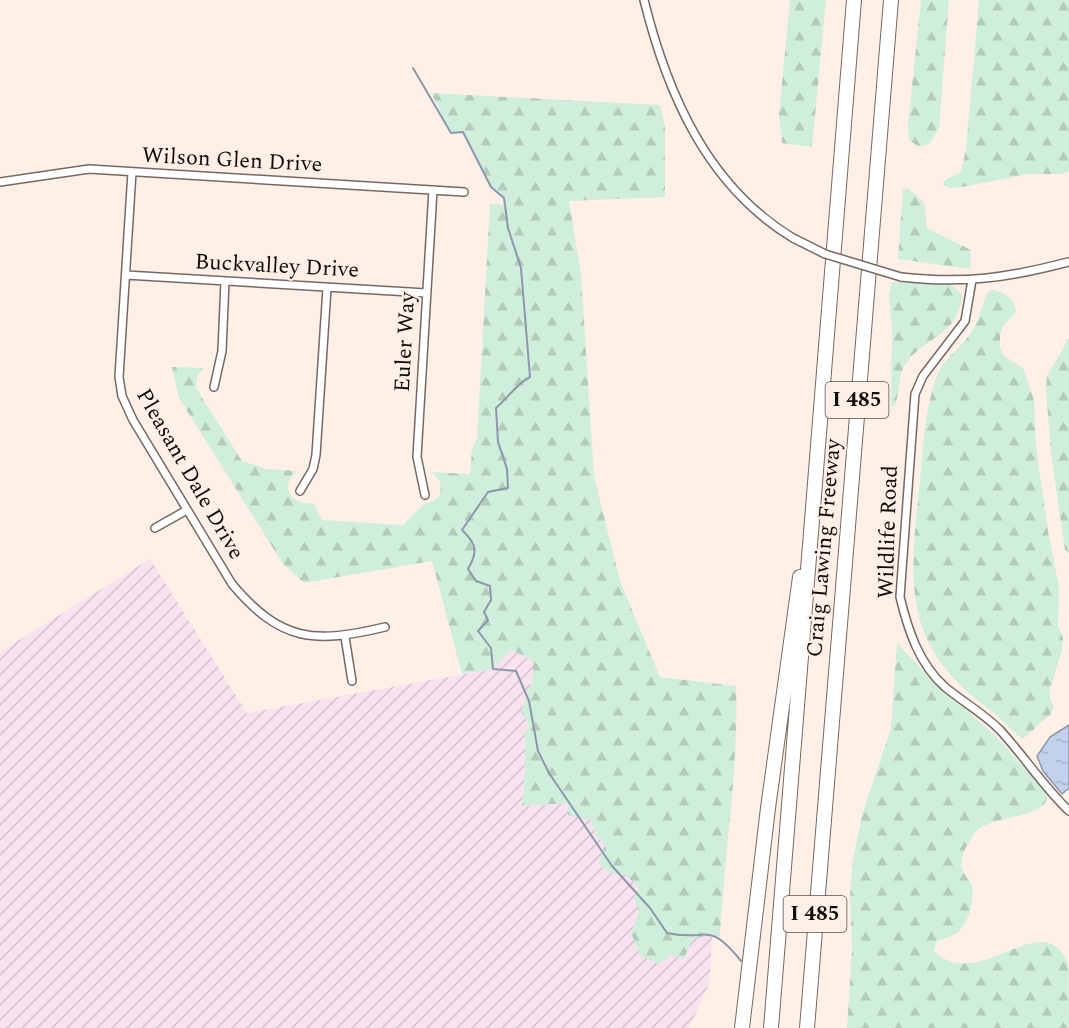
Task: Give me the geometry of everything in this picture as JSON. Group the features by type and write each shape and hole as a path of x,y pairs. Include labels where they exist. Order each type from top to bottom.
{"highway":[{"name":"Craig Lawing Freeway","path":"771,1028 854,0"},
{"name":"Craig Lawing Freeway","path":"807,1028 891,0"},
{"path":"742,1028 766,819 815,468"}],"street":[{"path":"645,0 664,72 693,134 740,195 777,228 793,238 825,254 901,277 972,280 1010,277 1068,262"},
{"name":"Wilson Glen Drive","path":"0,182 89,170 464,192"},
{"name":"Pleasant Dale Drive","path":"132,172 120,357 122,396 232,584 249,603 286,630 300,634 329,638 345,637 385,627"},
{"name":"Euler Way","path":"425,495 417,457 433,190"},
{"name":"Buckvalley Drive","path":"126,275 426,293"},
{"name":"Wildlife Road","path":"972,280 965,321 923,376 915,394 900,597 907,625 928,668 945,687 970,704 998,729 1069,811"},
{"path":"213,387 222,351 225,281"},
{"path":"300,490 313,469 316,454 327,288"},
{"path":"155,528 187,510"},
{"path":"345,637 352,681"}],"shaded area":[{"path":"150,559 247,713 493,669 511,650 533,660 533,678 521,712 530,726 522,806 568,803 590,820 597,837 605,843 612,874 625,874 639,887 634,898 639,912 631,933 671,955 692,939 712,935 710,982 689,1028 0,1028 0,652"}],"green space":[{"path":"790,0 826,0 812,147 782,143 779,114"},
{"path":"921,0 949,0 939,128 929,144 919,147 909,140 908,124"},
{"path":"979,0 1069,0 1069,171 1062,174 1029,174 962,187 949,188 943,185 945,180 961,172 966,149"},
{"path":"431,93 660,105 665,127 665,197 569,201 581,274 594,476 620,581 660,677 736,686 735,749 720,937 712,935 692,939 684,959 671,955 659,964 641,956 631,933 639,912 634,898 639,887 625,875 612,874 599,864 605,843 597,837 590,820 568,815 568,803 522,806 525,732 530,726 521,712 533,678 533,660 511,650 493,669 462,674 432,561 304,583 283,564 179,398 172,367 203,368 197,376 196,388 242,461 267,469 297,471 289,482 290,494 299,502 313,503 322,520 403,525 419,508 439,496 440,481 431,472 470,474 472,450 477,438 490,204 505,205 504,198 491,187 463,132 451,133"},
{"path":"908,188 924,203 927,228 971,250 970,269 898,259 903,190"},
{"path":"892,282 949,283 962,294 960,308 948,327 907,362 900,378 894,407 891,406 892,330 889,294"},
{"path":"993,290 1002,292 1014,303 1016,312 1004,325 1000,335 1000,347 1003,355 1023,368 1034,400 1036,447 1059,587 1058,625 1063,638 1062,650 1050,689 1050,699 1054,707 1051,714 1023,739 963,687 941,662 926,637 918,610 914,582 916,518 927,412 934,386 941,367 973,329 988,292"},
{"path":"1069,338 1069,554 1065,550 1051,454 1046,389 1047,376"},
{"path":"897,643 937,685 995,735 1046,792 1046,801 1041,807 981,827 974,834 965,850 962,863 972,889 969,914 959,931 937,941 934,951 952,962 970,963 1026,944 1042,942 1057,947 1068,963 1069,1028 847,1028 852,949 850,896 853,859 862,815 891,728"}],"water":[{"path":"1069,725 1069,788 1062,794 1043,771 1037,756 1050,737"}],"waterway":[{"path":"413,68 451,133 463,132 491,187 504,198 508,228 521,268 530,377 520,383 496,408 498,442 507,469 508,488 488,492 462,530 471,540 474,548 468,569 476,581 490,586 491,600 484,612 488,620 478,631 491,648 493,669 516,671 529,701 538,751 549,773 612,866 650,908 667,933 713,936 730,948 741,961"}]}
